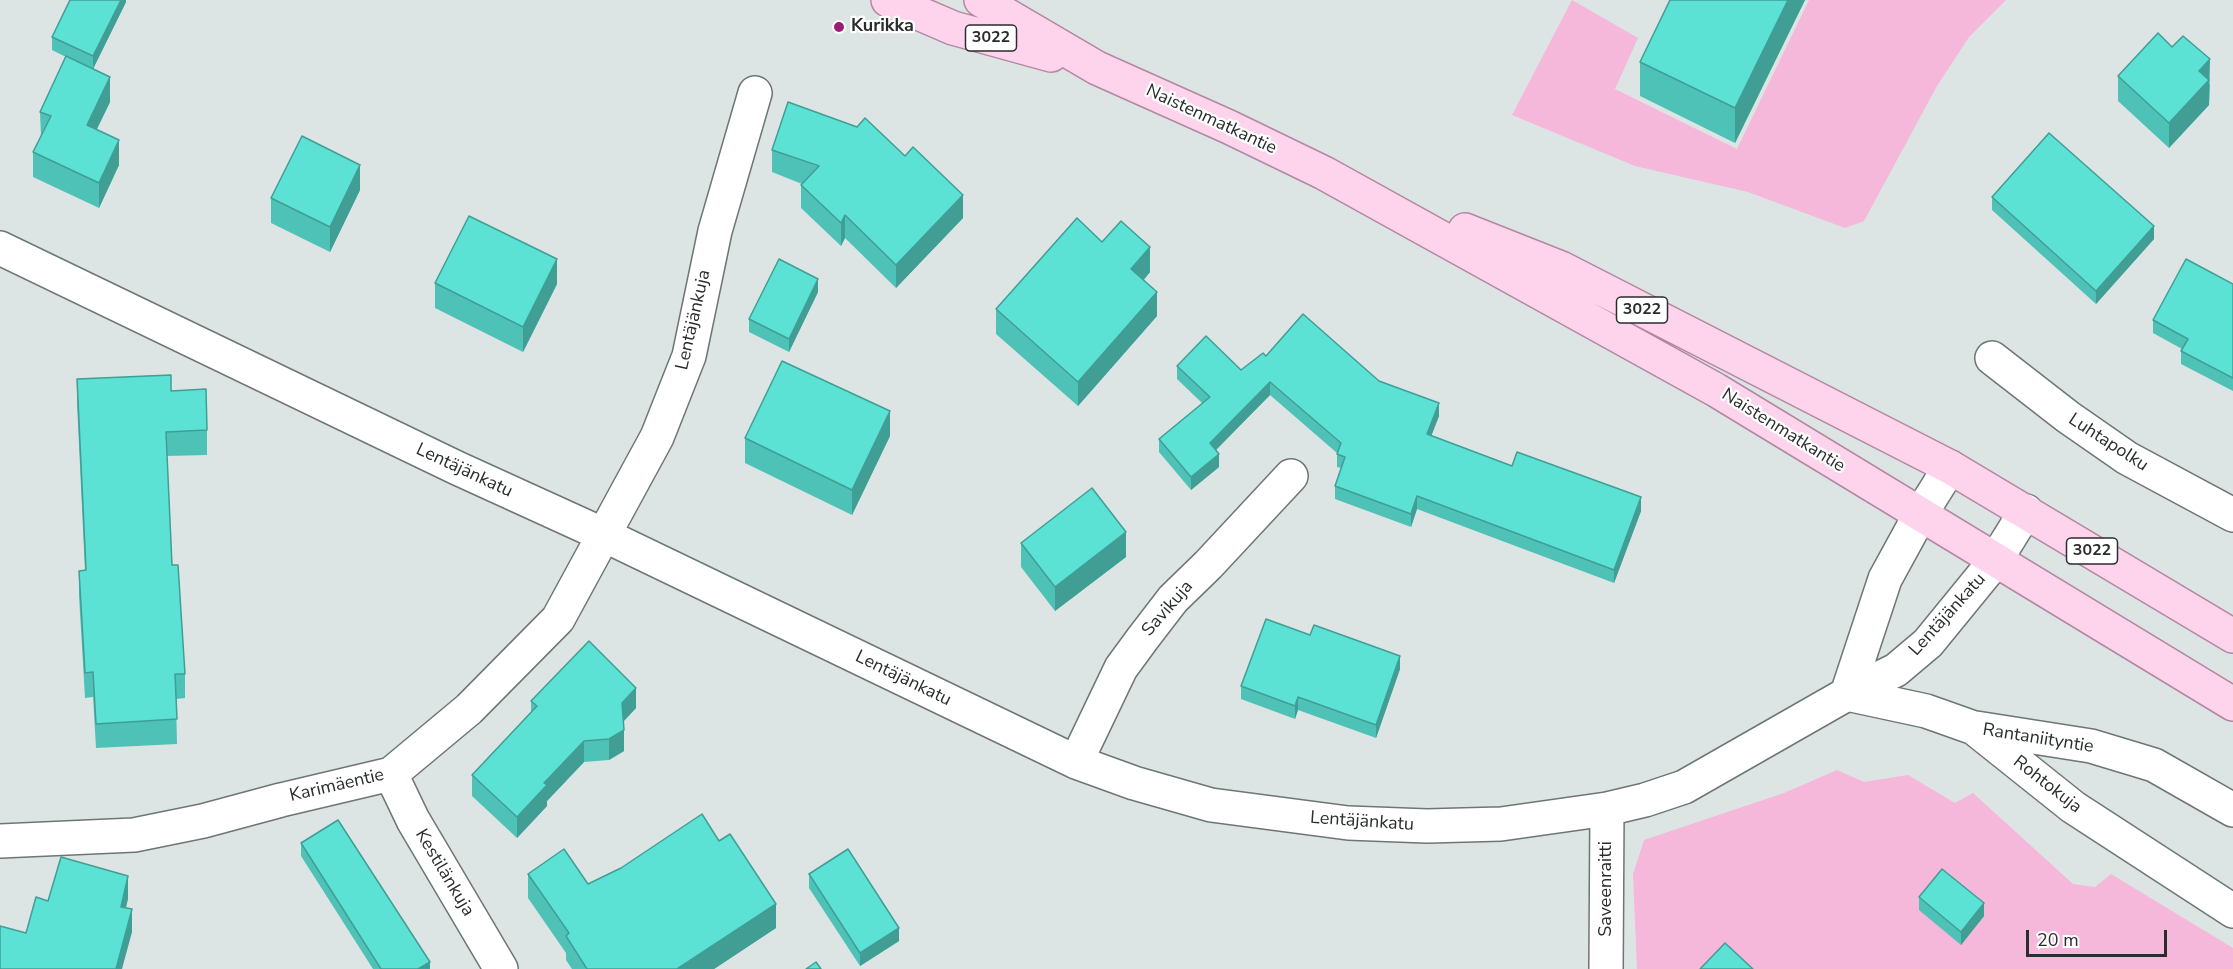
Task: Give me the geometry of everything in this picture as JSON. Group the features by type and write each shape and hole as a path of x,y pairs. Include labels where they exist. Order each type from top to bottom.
{"main road":[{"name":"Naistenmatkantie","path":"888,0 953,28 1097,68"},
{"name":"Naistenmatkantie","path":"981,0 1097,68 1229,127 1324,173 1716,390 2233,704"},
{"name":"Naistenmatkantie","path":"1324,173 1561,268 1950,466 2233,636"}],"street":[{"name":"Lentäjänkuja","path":"604,535 657,437 689,357 715,231 755,93"},
{"name":"Lentäjänkatu","path":"0,248 1076,762 1134,783 1210,804 1348,823 1427,826 1501,824 1607,809 1684,787 1847,694 1896,670 1928,643 1995,561 2026,511"},
{"name":"Luhtapolku","path":"1992,358 2068,417 2127,458 2233,515"},
{"path":"1847,694 1885,579 1950,466"},
{"name":"Savikuja","path":"1076,762 1121,668 1143,638 1173,599 1291,476"},
{"name":"Karimäentie","path":"0,841 134,835 203,821 391,774 469,709 558,619 604,535"},
{"name":"Rohtokuja","path":"1847,694 1926,711 1974,728 2073,807 2233,911"},
{"name":"Rantaniityntie","path":"1974,728 2091,746 2154,765 2233,810"},
{"name":"Kestilänkuja","path":"391,774 412,819 501,969"},
{"name":"Saveenraitti","path":"1606,969 1607,809"}],"shaded area":[{"path":"1572,0 1638,38 1615,89 1737,149 1809,0 2006,0 1969,37 1937,86 1864,221 1845,228 1748,192 1635,166 1512,115"},
{"path":"1837,770 1864,782 1908,775 1955,803 1973,793 2073,884 2095,887 2111,874 2233,948 2233,969 1637,969 1633,874 1644,840 1784,793"}],"building":[{"path":"70,0 121,0 93,56 52,37"},
{"path":"1670,0 1788,0 1735,108 1640,62"},
{"path":"2158,33 2172,47 2183,36 2210,59 2199,71 2209,80 2169,123 2118,76"},
{"path":"66,56 110,77 87,125 119,140 99,183 33,152 51,116 40,112"},
{"path":"788,102 857,127 865,118 905,156 913,147 963,195 896,265 845,215 841,223 801,185 819,166 772,150"},
{"path":"2049,133 2154,226 2096,291 1992,197"},
{"path":"302,136 360,165 330,227 271,198"},
{"path":"469,216 557,259 523,327 435,283"},
{"path":"1077,218 1102,242 1121,221 1150,247 1131,269 1157,292 1078,382 996,309"},
{"path":"779,259 818,279 789,339 749,319"},
{"path":"2186,259 2233,284 2233,378 2181,351 2188,339 2153,320"},
{"path":"1303,314 1379,381 1439,403 1427,434 1512,466 1517,452 1641,497 1614,570 1417,496 1411,514 1335,486 1345,457 1337,454 1341,443 1270,382 1210,443 1219,454 1191,477 1159,439 1210,397 1177,366 1206,336 1241,370 1263,353 1266,356"},
{"path":"782,361 890,411 852,490 745,438"},
{"path":"171,375 171,391 206,389 207,430 166,432 172,565 178,565 185,674 175,674 177,719 96,724 93,672 85,673 79,571 86,570 77,379"},
{"path":"1092,488 1126,532 1055,587 1021,543"},
{"path":"1266,619 1310,635 1314,625 1400,656 1376,725 1298,697 1295,706 1241,686"},
{"path":"589,641 636,688 622,703 624,730 609,739 584,741 544,783 547,785 517,817 472,775 537,706 531,701"},
{"path":"702,814 719,841 730,834 776,904 677,969 587,969 566,936 569,933 528,874 564,849 588,884 621,868"},
{"path":"338,820 430,962 418,969 381,969 301,843"},
{"path":"848,849 899,928 860,953 809,874"},
{"path":"61,857 128,876 121,907 132,909 116,969 0,969 0,926 26,933 36,897 48,901"},
{"path":"1942,869 1984,903 1961,932 1919,897"},
{"path":"1725,943 1753,969 1700,969"},
{"path":"816,962 821,969 806,969"}],"place":[{"name":"Kurikka","path":"839,27"}]}
